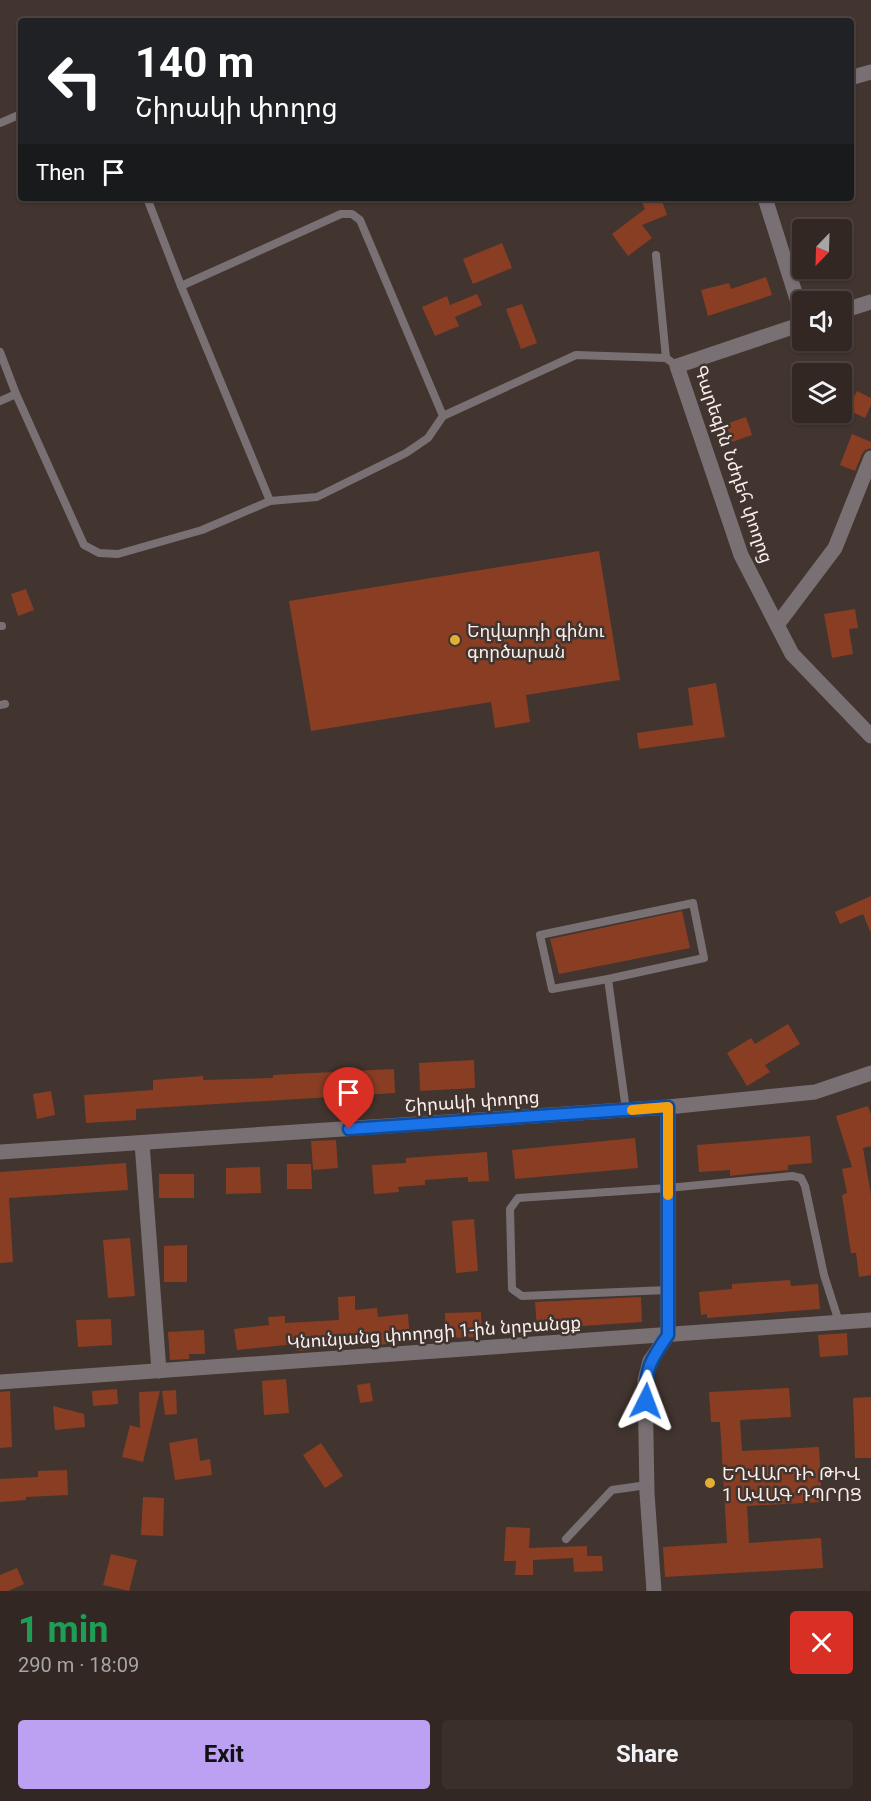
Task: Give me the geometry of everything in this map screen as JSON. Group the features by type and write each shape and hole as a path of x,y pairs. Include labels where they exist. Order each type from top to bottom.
{"street":[{"path":"854,77 871,72"},
{"path":"766,201 794,291"},
{"path":"852,308 871,302"},
{"name":"Գարեգին Նժդեհ փողոց","path":"792,327 672,362 741,555 777,626 792,654 871,736"},
{"path":"777,626 835,548 871,459"},
{"name":"Շիրակի փողոց","path":"0,1152 668,1107 815,1092 871,1073"},
{"path":"654,1591 647,1485 645,1380 650,1360 668,1335 668,1107"},
{"path":"142,1143 159,1371"},
{"name":"Կնունյանց փողոցի 1-ին նրբանցք","path":"0,1382 871,1320"}],"lane":[{"path":"0,123 18,115"},
{"path":"148,201 270,501"},
{"path":"181,286 341,214 352,214 360,220 443,416"},
{"path":"0,352 16,394 84,545 99,553 118,554 202,530 270,501 317,497 406,453 428,438 443,416 576,355 672,362 656,255"},
{"path":"0,400 16,394"},
{"path":"693,903 704,958 608,979 552,990 540,935 693,903"},
{"path":"608,979 626,1110"},
{"path":"668,1290 522,1296 512,1289 510,1209 518,1198 668,1188 792,1176 801,1178 806,1186 824,1275 838,1322"},
{"path":"566,1539 612,1490 647,1485"}],"building":[{"path":"641,201 662,201 667,215 642,225 652,238 628,256 612,234 645,209"},
{"path":"502,243 512,268 473,284 463,259"},
{"path":"766,277 772,295 708,316 701,290 729,283 731,289"},
{"path":"477,294 482,305 455,317 459,326 435,336 422,307 447,296 450,305"},
{"path":"522,304 537,343 521,349 506,309"},
{"path":"857,391 871,398 871,405 865,418 852,412 852,402"},
{"path":"746,417 752,435 732,442 726,424"},
{"path":"852,434 871,442 871,448 862,454 855,471 840,465"},
{"name":"Եղվարդի գինու գործարան","path":"599,551 620,680 526,695 530,722 495,728 491,702 311,731 289,601"},
{"path":"26,589 34,610 18,616 11,594"},
{"path":"855,609 858,628 849,629 853,654 832,658 824,614"},
{"path":"716,683 725,737 639,749 637,733 693,725 688,688"},
{"path":"871,896 871,933 863,914 840,924 835,912"},
{"path":"682,911 690,948 559,974 550,939"},
{"path":"788,1024 800,1044 765,1065 770,1072 747,1086 727,1053 751,1038 755,1044"},
{"path":"474,1060 475,1088 420,1091 419,1063"},
{"path":"394,1069 395,1093 136,1109 136,1120 86,1123 84,1095 153,1090 153,1080 203,1076 203,1080 273,1078 273,1075"},
{"path":"51,1091 55,1115 37,1119 33,1094"},
{"path":"868,1106 871,1115 871,1146 863,1148 871,1195 871,1275 859,1277 856,1253 851,1253 842,1195 847,1193 842,1169 852,1167 836,1116"},
{"path":"810,1136 812,1163 788,1165 788,1170 730,1176 730,1170 699,1172 697,1145"},
{"path":"635,1138 638,1168 515,1179 512,1150"},
{"path":"336,1140 338,1168 313,1170 311,1141"},
{"path":"487,1152 489,1181 468,1182 468,1177 425,1180 425,1185 398,1187 399,1192 374,1194 372,1165 406,1163 406,1158"},
{"path":"126,1163 128,1190 9,1198 13,1262 0,1263 0,1172"},
{"path":"287,1164 311,1164 312,1189 287,1189"},
{"path":"260,1167 261,1193 226,1194 226,1168"},
{"path":"159,1174 194,1174 194,1198 159,1198"},
{"path":"474,1219 478,1271 456,1273 452,1221"},
{"path":"130,1238 135,1296 108,1298 103,1240"},
{"path":"187,1245 187,1282 164,1282 164,1246"},
{"path":"790,1280 791,1286 818,1284 820,1309 707,1318 707,1314 701,1315 699,1292 732,1289 732,1284"},
{"path":"355,1296 355,1310 377,1308 378,1317 408,1314 410,1342 311,1347 311,1350 296,1351 295,1344 237,1350 234,1329 269,1325 268,1317 285,1316 285,1323 339,1320 338,1297"},
{"path":"641,1297 642,1322 537,1329 535,1302"},
{"path":"481,1312 482,1337 446,1338 445,1313"},
{"path":"111,1319 112,1345 78,1347 76,1320"},
{"path":"204,1330 205,1354 189,1354 189,1359 170,1360 168,1332"},
{"path":"847,1333 848,1355 820,1357 818,1335"},
{"path":"286,1379 289,1413 264,1415 262,1381"},
{"path":"370,1383 373,1401 360,1403 357,1385"},
{"path":"789,1388 791,1417 740,1420 742,1451 819,1447 822,1502 747,1506 749,1543 821,1538 823,1568 665,1577 663,1547 727,1543 720,1422 711,1422 709,1392"},
{"path":"117,1389 118,1404 93,1406 92,1391"},
{"path":"176,1390 177,1414 165,1415 162,1391"},
{"path":"10,1391 12,1447 0,1448 0,1392"},
{"path":"160,1391 143,1462 122,1457 130,1425 140,1428 139,1392"},
{"path":"871,1397 871,1458 855,1458 853,1398"},
{"path":"53,1406 84,1414 85,1427 55,1430"},
{"path":"197,1438 200,1461 210,1459 212,1475 175,1480 169,1443"},
{"path":"321,1443 343,1476 325,1488 303,1455"},
{"path":"67,1470 68,1495 26,1497 26,1500 0,1502 0,1479 38,1477 38,1471"},
{"path":"143,1497 164,1498 163,1536 141,1535"},
{"path":"506,1527 530,1528 529,1548 587,1546 587,1556 602,1556 603,1571 574,1572 573,1558 533,1560 533,1575 515,1575 516,1561 504,1561"},
{"path":"111,1554 137,1560 129,1591 103,1585"},
{"path":"17,1568 24,1584 8,1591 0,1591 0,1575"}],"slow traffic":[{"path":"632,1110 668,1107 668,1195"}],"place":[{"name":"Եղվարդի գինու գործարան","path":"455,640"},
{"name":"ԵՂՎԱՐԴԻ ԹԻՎ 1 ԱՎԱԳ ԴՊՐՈՑ","path":"710,1483"}],"route":[{"path":"349,1129 668,1107 668,1335 650,1360 645,1380 646,1401"}]}
